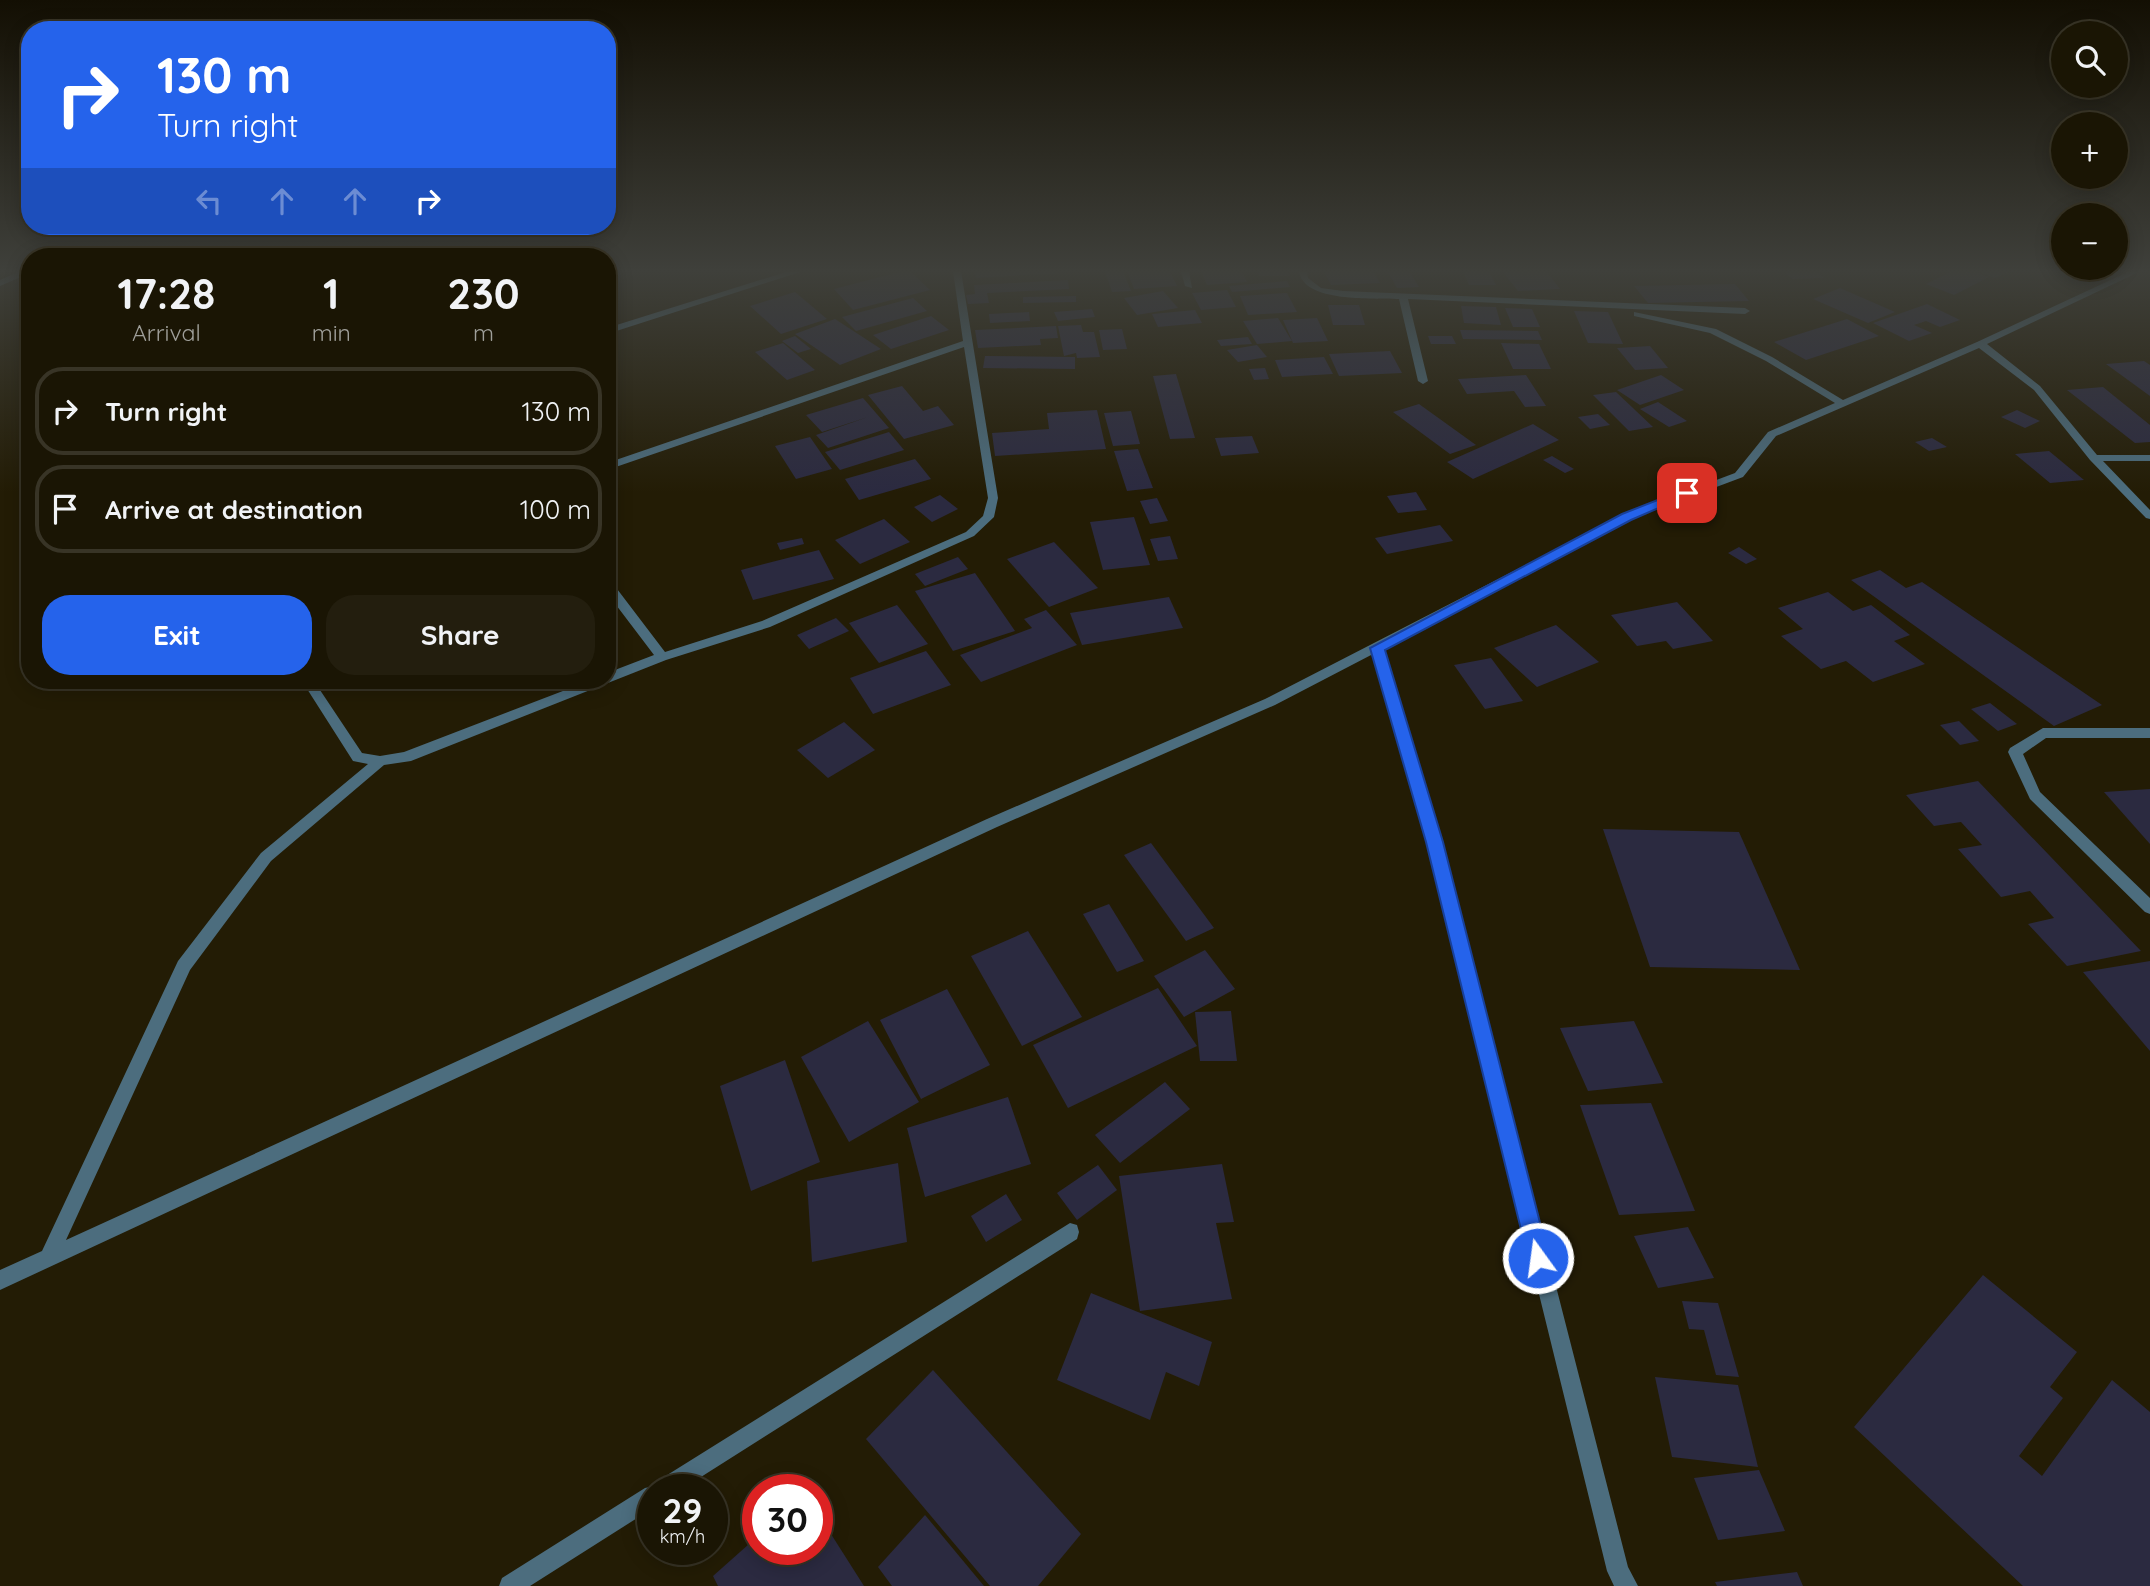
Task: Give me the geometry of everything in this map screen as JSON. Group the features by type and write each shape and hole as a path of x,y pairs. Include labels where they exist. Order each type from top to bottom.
{"street":[{"path":"616,464 961,345"},
{"path":"616,675 766,624 970,534 988,517 993,498 970,345"},
{"path":"1414,345 1423,381"},
{"path":"1742,345 1842,403"},
{"path":"0,1280 50,1254 979,829 1270,702 1627,517 1738,475 1772,434 1978,345"},
{"path":"1981,345 2036,388 2094,458 2150,516"},
{"path":"2094,458 2150,458"},
{"path":"616,596 662,657"},
{"path":"1377,648 1435,842 1611,1545 1618,1572 1627,1586"},
{"path":"312,689 358,757 380,761 406,757 580,689"},
{"path":"2150,733 2043,733 2015,752 2035,796 2150,908"},
{"path":"50,1254 184,965 266,857 380,761"},
{"path":"687,1474 1070,1232"},
{"path":"510,1586 637,1506"}],"building":[{"path":"785,345 815,370 787,380 755,352"},
{"path":"787,345 806,345 811,349 798,353"},
{"path":"811,345 875,345 881,349 840,365"},
{"path":"886,345 903,345 891,349"},
{"path":"978,345 1041,345 978,348"},
{"path":"1062,345 1097,345 1100,357 1077,358 1076,353 1064,356"},
{"path":"1102,345 1126,345 1127,349 1103,350"},
{"path":"1257,345 1267,357 1238,362 1227,350"},
{"path":"1502,345 1539,345 1551,369 1513,369"},
{"path":"1779,345 1852,345 1806,360"},
{"path":"1650,346 1668,368 1635,370 1617,348"},
{"path":"1390,351 1402,373 1339,376 1329,354"},
{"path":"985,356 1075,357 1075,369 983,368"},
{"path":"1324,357 1333,374 1282,377 1275,360"},
{"path":"2144,361 2150,365 2150,396 2106,364"},
{"path":"1265,368 1269,379 1254,380 1249,369"},
{"path":"1176,374 1195,438 1170,439 1153,376"},
{"path":"1526,375 1546,406 1525,407 1514,391 1467,394 1458,379"},
{"path":"1661,375 1684,390 1640,405 1617,390"},
{"path":"902,386 923,411 938,406 954,425 904,439 868,395"},
{"path":"2103,387 2150,425 2150,442 2135,443 2067,390"},
{"path":"1616,392 1653,427 1629,431 1593,395"},
{"path":"863,398 889,428 828,448 816,435 868,417 822,432 806,415"},
{"path":"1658,402 1687,421 1669,427 1640,409"},
{"path":"1419,404 1476,445 1450,454 1393,412"},
{"path":"1097,410 1106,449 995,456 992,433 1049,429 1047,413"},
{"path":"2017,410 2040,421 2025,428 2001,417"},
{"path":"1131,411 1140,444 1113,446 1104,413"},
{"path":"1598,414 1610,425 1590,429 1578,417"},
{"path":"1533,424 1559,440 1473,479 1447,462"},
{"path":"889,432 904,450 840,470 825,452"},
{"path":"1252,436 1259,453 1221,456 1215,438"},
{"path":"810,437 832,469 796,479 775,446"},
{"path":"1932,438 1947,447 1929,451 1915,442"},
{"path":"1138,449 1153,488 1127,491 1114,451"},
{"path":"2049,451 2084,480 2050,483 2015,454"},
{"path":"1552,456 1574,469 1565,473 1543,460"},
{"path":"915,459 931,479 859,500 845,479"},
{"path":"1416,492 1427,510 1398,513 1387,496"},
{"path":"940,495 958,509 932,522 914,507"},
{"path":"1157,498 1168,521 1150,524 1140,501"},
{"path":"1134,517 1150,565 1103,570 1090,522"},
{"path":"884,519 910,542 860,564 835,540"},
{"path":"1440,525 1453,541 1387,554 1375,538"},
{"path":"1170,536 1178,559 1158,561 1150,539"},
{"path":"802,538 804,544 780,550 777,543"},
{"path":"1054,542 1098,588 1049,607 1007,559"},
{"path":"1739,547 1757,559 1746,564 1728,553"},
{"path":"819,550 834,579 753,600 741,570"},
{"path":"958,557 968,569 925,586 915,574"},
{"path":"1880,570 1906,588 1922,582 2102,705 2054,726 1851,580"},
{"path":"975,573 1015,631 953,651 915,591"},
{"path":"1828,592 1853,611 1871,605 1910,635 1894,641 1925,664 1873,682 1846,661 1821,669 1781,636 1803,629 1778,608"},
{"path":"1169,597 1183,628 1082,645 1070,613"},
{"path":"1677,602 1713,641 1673,649 1666,641 1637,646 1611,615"},
{"path":"897,605 928,644 879,663 849,623"},
{"path":"1046,610 1077,645 981,682 960,655 1032,628 1024,619"},
{"path":"836,618 849,631 809,649 797,635"},
{"path":"1556,625 1599,662 1537,687 1494,648"},
{"path":"926,651 951,685 873,714 850,678"},
{"path":"1491,658 1523,701 1485,709 1454,665"},
{"path":"1990,703 2017,724 1998,731 1971,709"},
{"path":"1959,721 1979,741 1960,745 1940,725"},
{"path":"844,722 875,750 828,778 797,750"},
{"path":"1978,781 2141,951 2067,966 2028,924 2054,918 2030,891 2001,897 1958,849 1982,845 1961,822 1934,826 1906,795"},
{"path":"2150,789 2150,844 2104,792"},
{"path":"1603,829 1739,832 1800,970 1650,967"},
{"path":"1151,843 1214,928 1186,941 1124,855"},
{"path":"1109,904 1144,961 1117,972 1083,914"},
{"path":"1028,931 1082,1017 1022,1046 971,956"},
{"path":"1205,950 1235,989 1184,1017 1154,976"},
{"path":"2150,961 2150,1051 2083,972"},
{"path":"1158,988 1197,1046 1068,1108 1033,1045"},
{"path":"947,989 990,1065 921,1099 880,1020"},
{"path":"1231,1011 1237,1061 1200,1061 1195,1012"},
{"path":"868,1021 919,1102 849,1142 801,1057"},
{"path":"1634,1021 1663,1083 1588,1091 1560,1028"},
{"path":"785,1060 820,1162 751,1191 720,1086"},
{"path":"1165,1082 1190,1109 1120,1163 1095,1135"},
{"path":"1008,1097 1031,1164 925,1197 907,1128"},
{"path":"1651,1103 1695,1211 1619,1215 1580,1105"},
{"path":"898,1163 907,1242 812,1262 807,1181"},
{"path":"1222,1164 1234,1222 1216,1223 1232,1299 1140,1311 1119,1176"},
{"path":"1098,1165 1117,1190 1077,1220 1057,1193"},
{"path":"1006,1194 1022,1220 986,1242 971,1216"},
{"path":"1688,1227 1714,1278 1658,1288 1634,1236"},
{"path":"1983,1275 2077,1352 2050,1387 2063,1398 2019,1456 2042,1476 2112,1380 2150,1412 2150,1586 2023,1586 1854,1427"},
{"path":"1091,1293 1212,1342 1199,1386 1166,1372 1150,1420 1057,1380"},
{"path":"1682,1301 1718,1303 1739,1377 1716,1375 1704,1330 1689,1329"},
{"path":"933,1370 1081,1534 1038,1586 990,1586 866,1439"},
{"path":"1655,1377 1738,1385 1758,1467 1672,1457"},
{"path":"1759,1470 1785,1531 1718,1540 1694,1478"},
{"path":"925,1515 984,1586 892,1586 878,1567"},
{"path":"833,1537 864,1586 718,1586 713,1576 742,1550 742,1565 833,1565"},
{"path":"1797,1572 1803,1586 1717,1586 1715,1582"}],"route":[{"path":"1538,1258 1435,842 1377,648 1561,554 1627,517 1687,493"}]}
